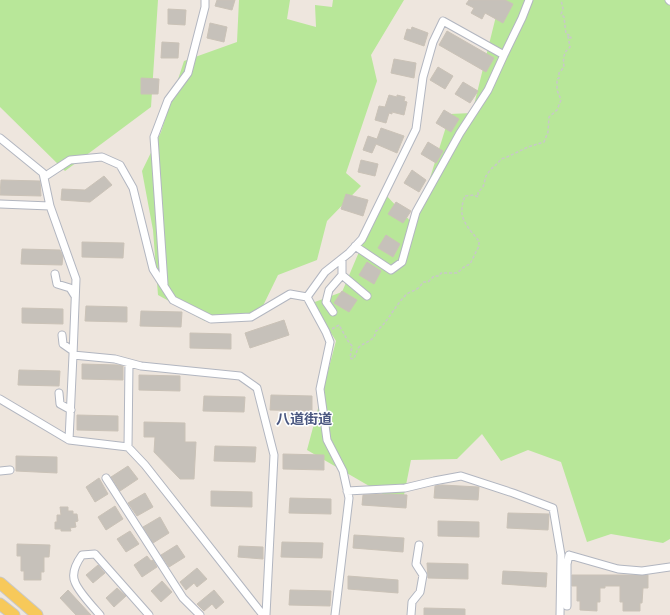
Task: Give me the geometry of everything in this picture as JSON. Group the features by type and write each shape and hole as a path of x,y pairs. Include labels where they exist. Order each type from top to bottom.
{"main road":[{"path":"0,583 37,615"},
{"path":"0,604 14,615"}],"street":[{"path":"164,286 154,137 168,100 188,73 205,7 205,0"},
{"path":"355,246 391,270 402,262 416,212 460,133 488,90 529,0"},
{"path":"307,297 325,272 342,259 362,239 416,129 423,77 433,42 443,21 504,55"},
{"path":"0,138 43,173 50,206 76,278 69,440"},
{"path":"44,177 70,160 102,157 120,165 133,188 153,269 173,300 212,320 250,317 290,294 307,297"},
{"path":"0,204 50,206"},
{"path":"332,312 326,302 329,290 342,275 342,259"},
{"path":"55,274 57,284 70,288 75,296"},
{"path":"342,275 367,296"},
{"path":"307,297 330,342 320,389 327,440 343,471 349,498 335,615"},
{"path":"62,335 63,344 73,353 115,359 141,366 240,376 257,388 274,455 264,615"},
{"path":"128,447 129,363"},
{"path":"59,393 60,404 71,410"},
{"path":"0,399 69,440 128,447 145,465 264,615"},
{"path":"0,471 10,470"},
{"path":"348,491 405,488 461,476 553,508 561,555 560,615"},
{"path":"106,478 183,598 200,615"},
{"path":"411,615 412,602 420,592 423,575 416,564 419,545"},
{"path":"100,615 86,599 74,581 76,564 82,555 95,554 149,615"},
{"path":"567,606 567,564 569,555 618,569 642,571 670,567"}],"path":[{"path":"326,332 339,325 352,346 350,358 353,359 359,348 371,341 376,331 380,329 382,324 387,322 396,306 406,293 420,288 423,282 428,282 434,276 439,276 441,272 457,274 464,267 470,264 479,246 479,241 469,229 462,216 461,209 465,196 474,195 478,197 478,192 484,188 487,174 498,165 501,159 528,147 544,142 548,132 549,117 557,110 561,100 557,90 557,79 559,78 558,73 564,67 563,57 565,52 570,47 568,36 571,38 570,35 566,34 561,0"}],"green space":[{"path":"0,0 158,0 151,107 65,171 0,107"},
{"path":"239,0 290,0 287,19 316,27 315,5 332,7 333,0 404,0 371,55 377,81 346,173 361,186 327,221 317,260 278,275 260,312 205,321 158,295 153,230 142,171 161,132 184,61 237,42"},
{"path":"500,0 670,0 670,539 663,543 611,534 587,542 561,462 528,450 501,461 482,434 457,459 411,460 402,505 307,450 336,341 312,303 342,292 384,193 415,226 450,114 472,113"}],"building":[{"path":"217,0 235,0 232,10 215,6"},
{"path":"469,0 505,0 513,4 503,23 485,13 482,19 471,13 474,8 466,4"},
{"path":"168,9 186,10 185,25 168,24"},
{"path":"210,23 227,27 224,42 207,38"},
{"path":"412,27 428,33 424,46 404,39 407,29 411,30"},
{"path":"447,31 494,58 486,72 439,45"},
{"path":"162,42 179,43 178,58 161,58"},
{"path":"394,59 416,63 414,78 391,73"},
{"path":"438,67 453,76 445,89 430,80"},
{"path":"141,78 159,79 158,94 141,94"},
{"path":"463,82 478,91 470,103 455,94"},
{"path":"389,95 405,97 404,101 407,102 404,115 392,112 392,114 389,113 386,123 375,120 379,106 385,107"},
{"path":"444,110 459,119 451,132 436,123"},
{"path":"381,128 404,136 397,153 376,144 372,153 363,150 368,136 377,139"},
{"path":"428,142 443,151 436,163 421,154"},
{"path":"361,160 378,164 375,176 358,172"},
{"path":"412,170 426,180 419,192 404,183"},
{"path":"104,176 112,185 90,202 61,200 62,189 85,190"},
{"path":"1,180 40,181 41,196 0,195"},
{"path":"346,194 368,200 363,216 341,209"},
{"path":"396,202 411,211 403,223 388,214"},
{"path":"386,235 400,244 393,257 378,248"},
{"path":"82,242 124,243 123,258 82,257"},
{"path":"22,249 60,250 63,256 62,265 21,264"},
{"path":"367,262 381,271 374,284 359,275"},
{"path":"342,291 357,300 349,312 334,303"},
{"path":"86,306 127,307 127,322 85,321"},
{"path":"22,308 63,309 63,324 22,323"},
{"path":"141,311 182,312 181,327 140,326"},
{"path":"284,320 289,335 250,348 245,333"},
{"path":"190,333 231,334 231,349 190,348"},
{"path":"82,364 123,366 123,380 82,379"},
{"path":"19,370 60,371 59,386 18,385"},
{"path":"139,375 180,376 180,391 139,390"},
{"path":"271,395 312,396 312,411 270,410"},
{"path":"204,396 245,397 244,412 203,411"},
{"path":"77,415 118,416 118,431 77,430"},
{"path":"144,422 185,423 185,442 196,442 194,479 180,479 154,452 155,437 144,437"},
{"path":"215,446 256,447 255,462 214,461"},
{"path":"283,454 324,455 324,470 283,469"},
{"path":"16,456 57,457 57,473 16,471"},
{"path":"128,466 138,479 120,491 111,477"},
{"path":"99,478 108,494 95,502 86,487"},
{"path":"435,486 479,487 478,500 434,498"},
{"path":"211,491 252,492 252,507 211,506"},
{"path":"145,493 153,507 137,516 128,503"},
{"path":"363,495 407,495 406,508 362,505"},
{"path":"290,498 331,499 331,514 289,513"},
{"path":"115,506 123,519 106,530 98,517"},
{"path":"60,507 68,507 68,511 73,511 73,514 77,514 78,521 75,522 76,527 70,528 71,531 61,531 61,529 55,529 57,515 61,515"},
{"path":"508,513 549,514 548,530 507,528"},
{"path":"160,517 169,533 153,543 143,527"},
{"path":"438,521 479,522 479,537 438,536"},
{"path":"130,531 139,544 126,552 117,539"},
{"path":"354,535 404,538 403,552 353,548"},
{"path":"282,542 323,543 322,558 281,557"},
{"path":"17,544 50,545 49,557 44,557 44,572 41,572 41,580 24,580 24,571 21,571 21,556 17,556"},
{"path":"177,545 185,557 169,567 161,555"},
{"path":"239,546 263,547 263,559 238,557"},
{"path":"147,556 151,561 153,560 157,567 142,577 134,565"},
{"path":"427,563 468,564 468,579 428,578"},
{"path":"98,565 105,573 93,583 86,575"},
{"path":"197,568 207,579 197,587 194,583 186,590 180,582"},
{"path":"503,571 547,573 546,587 502,584"},
{"path":"572,575 648,575 648,588 643,588 640,611 623,611 623,602 620,602 620,586 605,586 605,588 600,588 600,602 597,602 597,611 580,610 580,601 577,601 577,586 572,586"},
{"path":"348,576 398,580 398,593 348,589"},
{"path":"162,581 172,592 161,602 151,591"},
{"path":"117,588 126,596 114,607 106,598"},
{"path":"68,590 91,615 76,615 60,598"},
{"path":"214,590 224,602 216,609 212,604 204,611 197,604"},
{"path":"290,590 331,591 330,606 289,605"},
{"path":"424,608 465,609 465,615 424,615"}],"district":[{"name":"八道街道","path":"304,419"}]}
